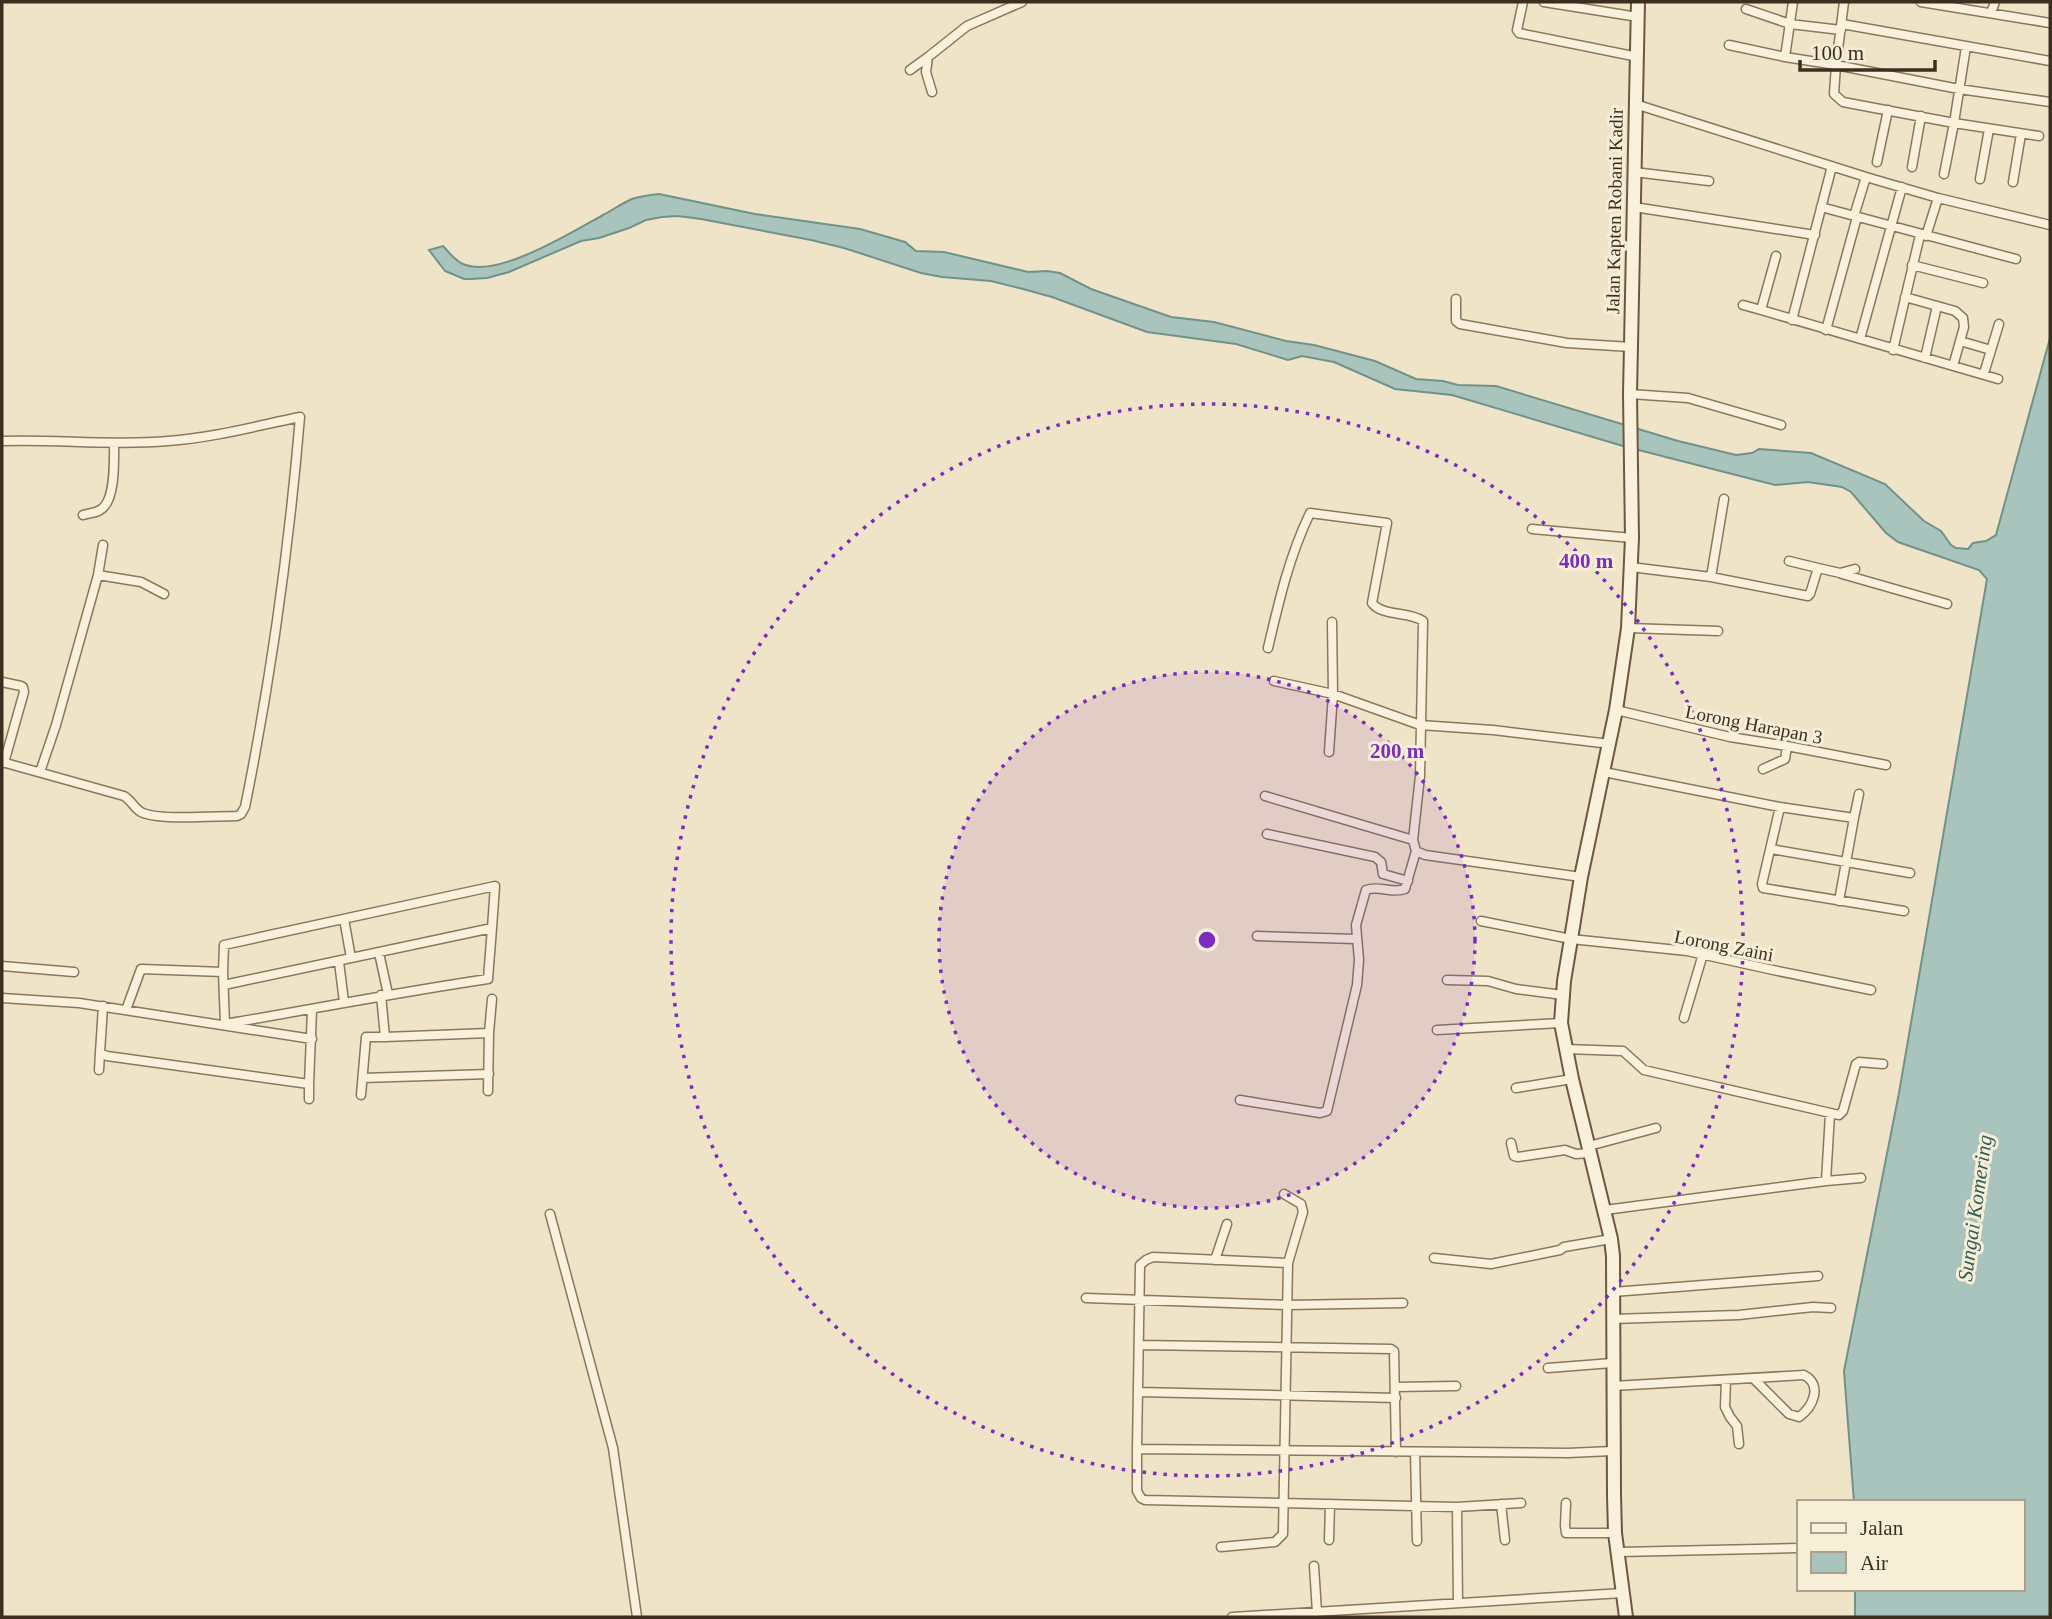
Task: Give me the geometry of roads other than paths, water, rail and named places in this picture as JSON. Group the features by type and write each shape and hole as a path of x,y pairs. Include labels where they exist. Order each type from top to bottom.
{"main road":[{"name":"Jalan Kapten Robani Kadir","path":"1626,1617 1615,1532 1611,1239 1565,1049 1562,1023 1563,995 1581,877 1610,744 1628,628 1632,538 1629,394 1638,2"}],"street":[{"path":"910,70 967,26 1022,2"},
{"path":"1522,2 1518,33 1638,57"},
{"path":"1544,2 1638,17"},
{"path":"1785,57 1793,2"},
{"path":"1844,2 1833,90 1836,97 1847,103 2039,136"},
{"path":"1921,2 2050,23"},
{"path":"1991,13 1995,2"},
{"path":"1746,9 1790,24 1842,27 2050,61"},
{"path":"1729,45 1959,89 2050,102"},
{"path":"1944,174 1966,47"},
{"path":"928,57 926,72 932,92"},
{"path":"1635,104 1938,198 2050,225"},
{"path":"1877,162 1888,110"},
{"path":"1912,167 1921,117"},
{"path":"1980,179 1989,128"},
{"path":"2013,182 2021,134"},
{"path":"1792,320 1832,166"},
{"path":"1634,172 1709,181"},
{"path":"1826,330 1866,177"},
{"path":"1860,339 1902,187"},
{"path":"1893,350 1912,265 1938,198"},
{"path":"1634,207 1815,235"},
{"path":"1821,207 2016,259"},
{"path":"1761,310 1776,256"},
{"path":"1912,265 1983,283"},
{"path":"1905,297 1959,313 1963,318 1964,325 1953,366"},
{"path":"1456,299 1456,321 1460,324 1567,343 1631,347"},
{"path":"1742,305 1998,379"},
{"path":"1925,358 1937,306"},
{"path":"1985,370 2000,324"},
{"path":"1959,341 1992,350"},
{"path":"1629,394 1688,398 1781,425"},
{"path":"2,441 114,443 192,438 300,417 288,545 265,707 245,807 241,814 147,814 138,810 124,796 3,763 24,692 21,686 2,682"},
{"path":"83,515 100,511 106,506 115,475 114,443"},
{"path":"1712,578 1724,499"},
{"path":"1240,1100 1320,1113 1327,1111 1357,985 1357,923 1367,888 1402,891 1408,881 1416,851 1413,840 1420,786 1423,621 1417,617 1376,608 1372,603 1387,523 1310,513 1290,560 1268,648"},
{"path":"1532,529 1632,538"},
{"path":"40,772 98,575 103,545"},
{"path":"1789,561 1947,604"},
{"path":"1631,567 1712,578 1808,596 1818,568"},
{"path":"1840,573 1855,569"},
{"path":"98,575 141,582 164,594"},
{"path":"1329,752 1333,694 1332,622"},
{"path":"1628,628 1717,631"},
{"path":"1274,681 1333,694 1420,725 1444,725 1610,744"},
{"name":"Lorong Harapan 3","path":"1616,710 1730,737 1886,765"},
{"path":"1763,769 1785,759 1787,746"},
{"path":"1604,772 1780,807 1854,817"},
{"path":"1839,901 1859,794"},
{"path":"1265,796 1413,840"},
{"path":"1780,807 1763,888 1904,911"},
{"path":"1267,834 1375,857 1381,862 1383,874 1408,881"},
{"path":"1771,849 1910,873"},
{"path":"1416,851 1425,855 1581,877"},
{"path":"495,886 488,979 385,994 312,1010 225,1024 224,945 495,886"},
{"path":"344,919 351,958"},
{"name":"Lorong Zaini","path":"1481,921 1571,939 1675,949 1871,990"},
{"path":"224,985 492,929"},
{"path":"1257,936 1356,939"},
{"path":"379,953 385,994 385,1037"},
{"path":"1684,1018 1703,954"},
{"path":"339,962 344,1002"},
{"path":"2,966 74,972"},
{"path":"126,1010 141,969 223,972"},
{"path":"1447,980 1488,981 1513,989 1563,995"},
{"path":"2,998 103,1006 312,1039"},
{"path":"488,1091 492,999"},
{"path":"99,1070 103,1006"},
{"path":"309,1099 312,1010"},
{"path":"1437,1030 1562,1023"},
{"path":"361,1095 366,1037 489,1033"},
{"path":"1565,1049 1623,1051 1644,1070 1839,1115 1843,1113 1856,1064 1883,1064"},
{"path":"100,1053 309,1084"},
{"path":"363,1078 489,1074"},
{"path":"1516,1088 1572,1079"},
{"path":"1826,1181 1830,1114"},
{"path":"1511,1143 1514,1156 1518,1157 1565,1150 1574,1153 1656,1128"},
{"path":"1605,1210 1861,1178"},
{"path":"1221,1547 1278,1540 1283,1534 1288,1263 1303,1213 1301,1204 1284,1194"},
{"path":"550,1214 613,1448 637,1617"},
{"path":"1215,1261 1227,1224"},
{"path":"1434,1258 1491,1264 1611,1239"},
{"path":"1288,1263 1153,1257 1140,1265 1138,1496 1144,1500 1283,1504 1457,1507 1521,1503"},
{"path":"1613,1292 1818,1276"},
{"path":"1086,1298 1288,1304 1403,1303"},
{"path":"1612,1319 1739,1315 1813,1307 1831,1308"},
{"path":"1139,1345 1391,1349 1394,1352 1396,1452"},
{"path":"1548,1368 1612,1363"},
{"path":"1613,1386 1806,1375 1815,1390 1812,1405 1799,1417 1789,1414 1754,1379"},
{"path":"1726,1380 1725,1407 1737,1426 1739,1444"},
{"path":"1395,1387 1456,1386"},
{"path":"1138,1392 1395,1398"},
{"path":"1137,1449 1612,1451"},
{"path":"1415,1452 1417,1541"},
{"path":"1566,1503 1566,1533 1615,1532"},
{"path":"1329,1539 1330,1504"},
{"path":"1501,1504 1505,1540"},
{"path":"1457,1507 1458,1603"},
{"path":"1619,1552 1797,1548"},
{"path":"1314,1566 1317,1612"},
{"path":"1232,1617 1623,1593"}],"water":[{"name":"Sungai Komering","path":"659,194 755,214 860,229 905,242 916,251 944,252 1028,272 1060,273 1091,289 1171,317 1214,322 1286,341 1314,345 1375,361 1416,379 1458,385 1496,386 1678,441 1736,455 1752,453 1759,449 1811,453 1885,484 1924,521 1941,531 1956,548 1968,549 1973,543 1986,541 1996,535 2050,338 2050,1617 1855,1617 1855,1591 2024,1591 2024,1500 1854,1500 1844,1371 1899,1093 1987,579 1979,570 1898,542 1886,533 1851,492 1842,487 1808,482 1775,485 1623,446 1452,395 1395,389 1334,362 1302,356 1288,360 1236,344 1147,332 1023,289 991,281 921,273 811,240 701,219 662,217 646,220 599,238 581,241 509,272 471,279 445,271 429,250 443,246 463,264 478,267 495,265 534,252 642,196"}]}
